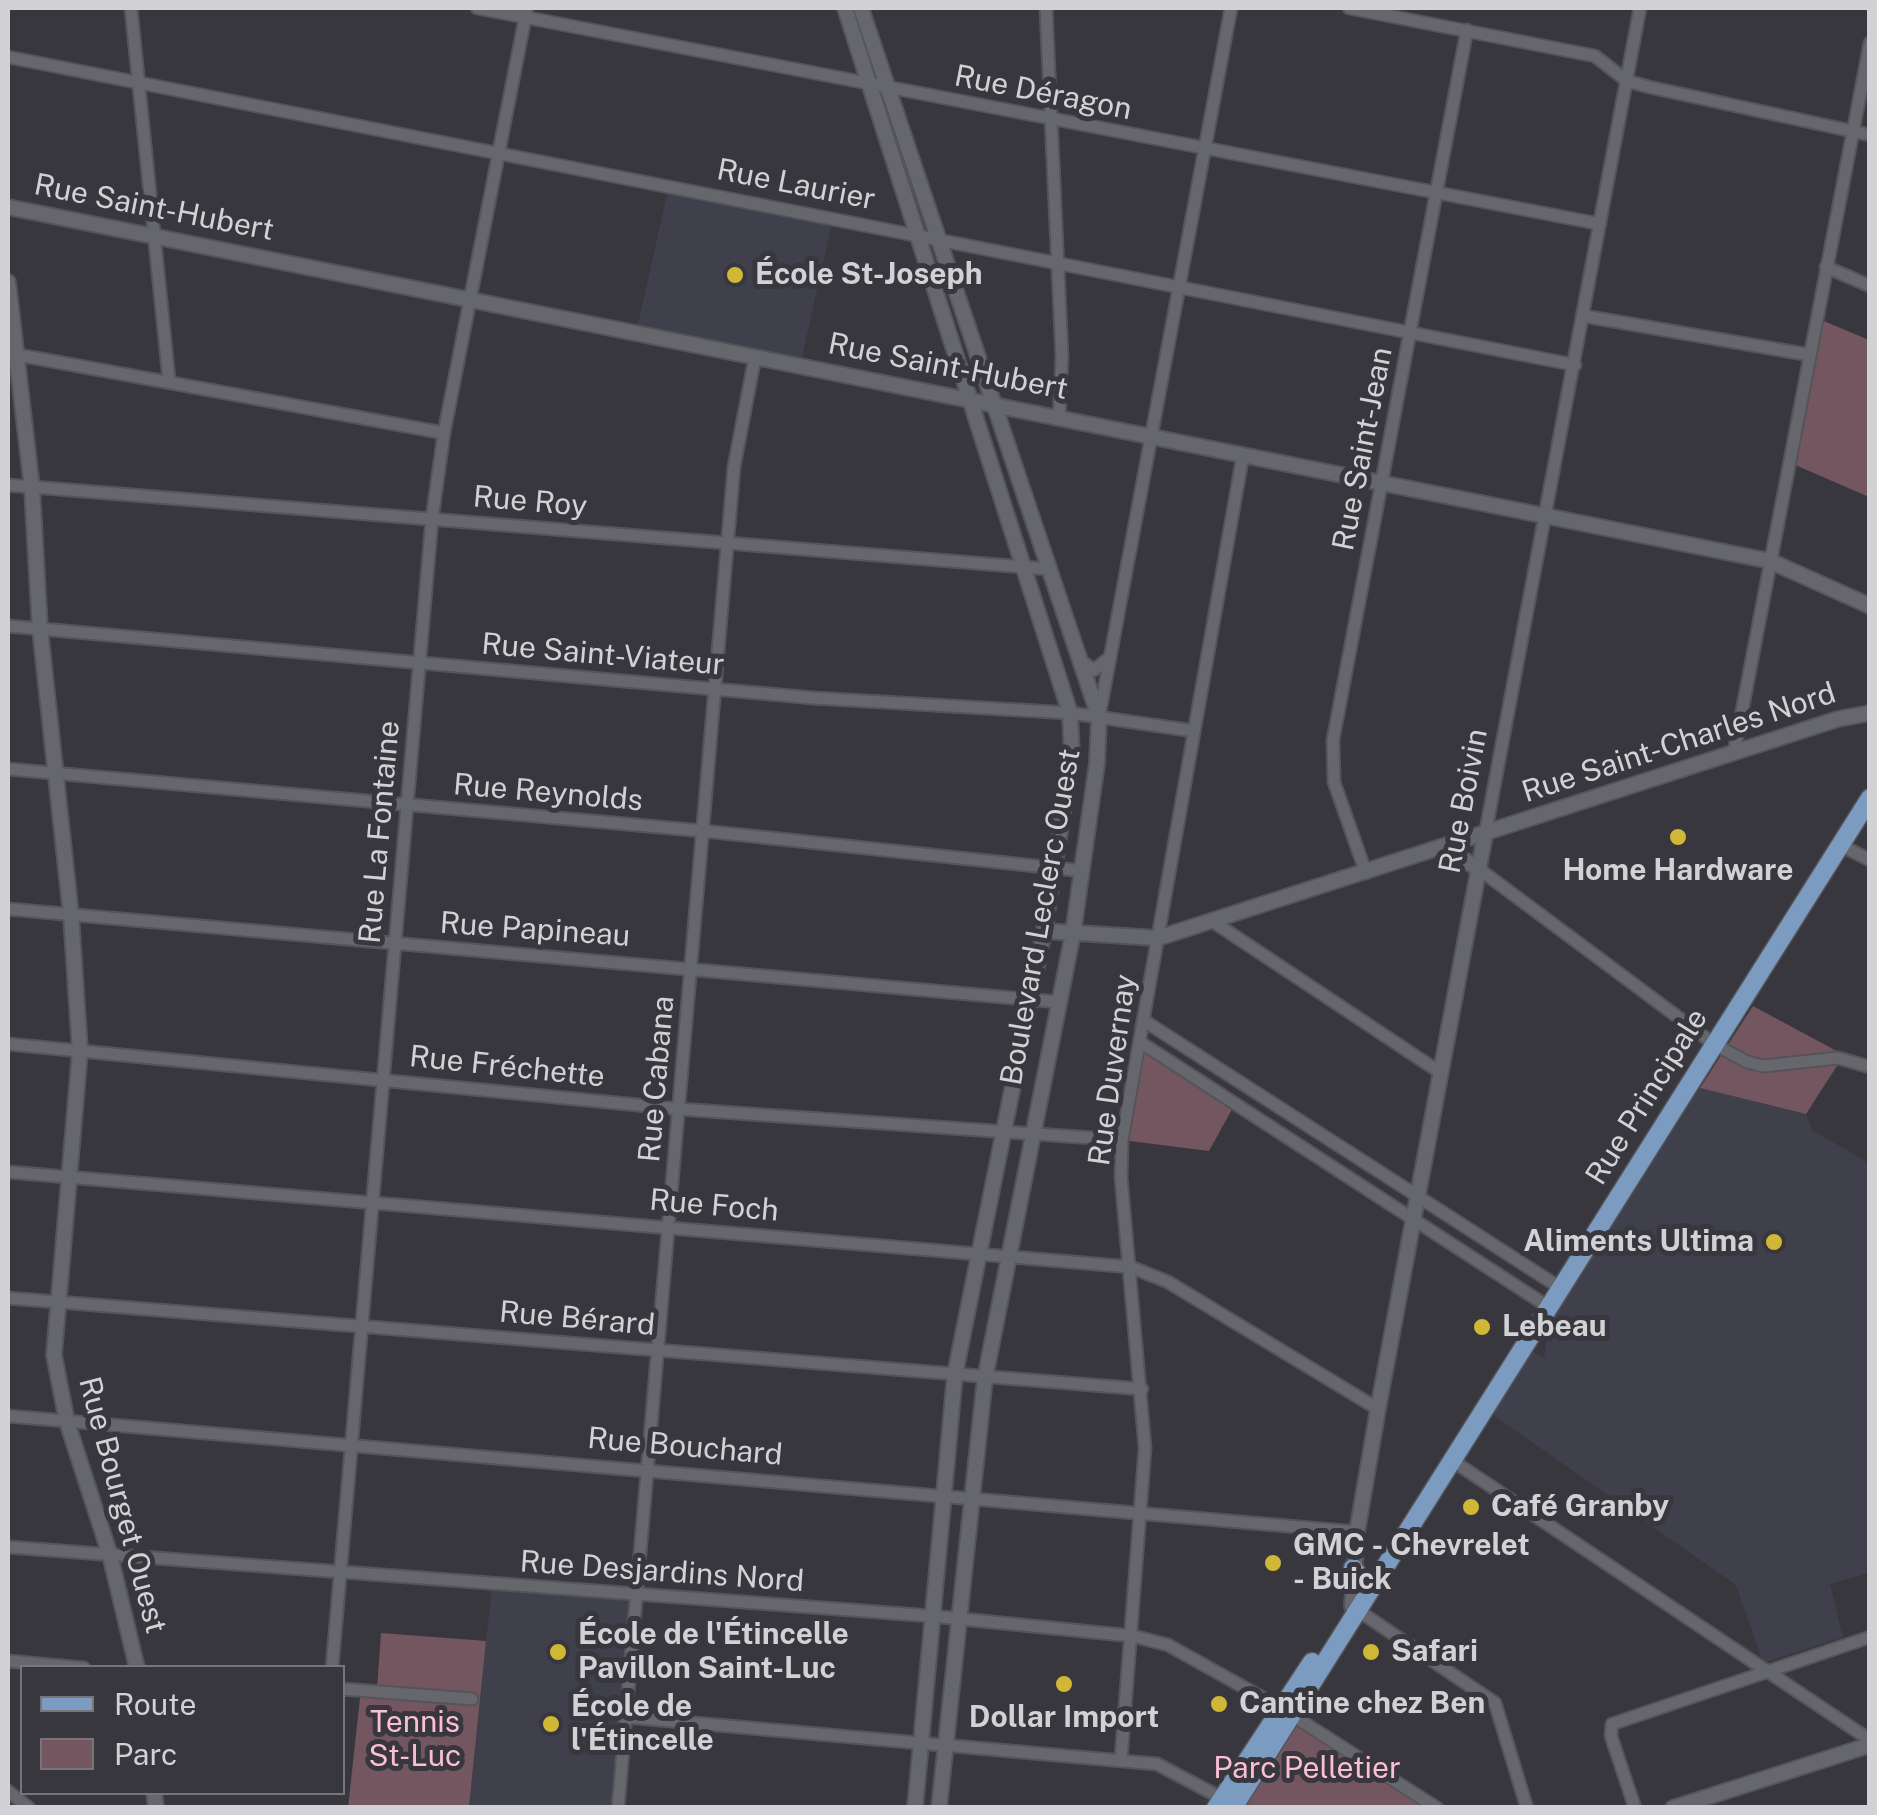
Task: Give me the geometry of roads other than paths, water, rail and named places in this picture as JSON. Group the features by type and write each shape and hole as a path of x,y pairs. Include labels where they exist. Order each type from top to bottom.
{"main road":[{"name":"Rue Principale","path":"1226,1805 1375,1578 1870,798"},
{"path":"1353,1568 1364,1582 1375,1578"}],"street":[{"path":"130,8 169,380"},
{"name":"Rue Déragon","path":"478,8 526,13 886,88 1600,224"},
{"name":"Boulevard Leclerc Ouest","path":"845,8 1070,713 1072,757 1044,931 955,1374 914,1808"},
{"name":"Boulevard Leclerc Ouest","path":"861,8 1100,718 1073,933 984,1378 938,1808"},
{"path":"1046,8 1058,263 1060,418"},
{"path":"1100,718 1231,8"},
{"path":"1349,8 1595,56 1627,80 1853,129 1870,136"},
{"name":"Rue Boivin","path":"1355,1609 1353,1568 1378,1409 1640,8"},
{"name":"Rue La Fontaine","path":"332,1665 432,520 444,433 526,13"},
{"name":"Rue Saint-Jean","path":"1366,873 1334,782 1331,760 1466,30"},
{"path":"1734,753 1870,43"},
{"name":"Rue Laurier","path":"8,57 1574,365"},
{"name":"Rue Saint-Hubert","path":"8,207 1770,561 1870,606"},
{"path":"1826,267 1870,286"},
{"name":"Rue Bourget Ouest","path":"8,282 11,353 32,488 40,629 71,915 80,1051 54,1355 67,1422 110,1556 136,1665"},
{"path":"1584,316 1810,355"},
{"path":"11,353 444,433"},
{"name":"Rue Cabana","path":"618,1808 734,466 755,357"},
{"name":"Rue Duvernay","path":"1122,1759 1145,1448 1121,1178 1122,1140 1243,455"},
{"name":"Rue Roy","path":"8,485 1049,568"},
{"name":"Rue Saint-Viateur","path":"8,626 716,690 1070,713 1194,731"},
{"path":"1081,661 1094,670 1110,658"},
{"name":"Rue Saint-Charles Nord","path":"1044,931 1158,938 1484,836 1838,718 1870,713"},
{"name":"Rue Reynolds","path":"8,769 704,831 1083,871"},
{"path":"1840,845 1870,860"},
{"path":"1445,848 1479,869 1714,1044 1762,1066 1838,1058 1870,1067"},
{"name":"Rue Papineau","path":"8,910 1058,1002"},
{"path":"1212,921 1441,1073"},
{"path":"1143,1020 1559,1287"},
{"path":"1140,1042 1547,1306"},
{"name":"Rue Fréchette","path":"8,1044 679,1110 1122,1140"},
{"path":"1222,1095 1233,1078"},
{"path":"1272,1128 1284,1110"},
{"path":"1338,1170 1348,1152"},
{"name":"Rue Foch","path":"8,1172 1131,1267 1168,1282 1378,1409"},
{"path":"1486,1266 1498,1248"},
{"name":"Rue Bérard","path":"8,1298 1142,1389"},
{"name":"Rue Bouchard","path":"8,1416 1358,1532"},
{"path":"1450,1459 1870,1743"},
{"name":"Rue Desjardins Nord","path":"8,1547 931,1616 1133,1636 1168,1645 1288,1711 1437,1808"},
{"path":"1355,1609 1496,1703 1527,1808"},
{"path":"1635,1808 1611,1736 1612,1724 1870,1637"},
{"path":"8,1661 51,1665"},
{"path":"345,1688 472,1699"},
{"path":"626,1716 1157,1764 1226,1805"},
{"path":"1672,1808 1870,1743"},
{"path":"8,1791 29,1808"}],"place":[{"name":"École St-Joseph","path":"735,275"},
{"name":"Home Hardware","path":"1678,837"},
{"name":"Aliments Ultima","path":"1774,1242"},
{"name":"Lebeau","path":"1482,1327"},
{"name":"Café Granby","path":"1471,1507"},
{"name":"GMC - Chevrelet - Buick","path":"1273,1563"},
{"name":"École de l'Étincelle Pavillon Saint-Luc","path":"558,1652"},
{"name":"Safari","path":"1371,1652"},
{"name":"Dollar Import","path":"1064,1684"},
{"name":"Cantine chez Ben","path":"1219,1704"},
{"name":"École de l'Étincelle","path":"551,1724"}],"park label":[{"name":"Tennis St-Luc","path":"415,1740"},
{"name":"Parc Pelletier","path":"1307,1769"}]}
